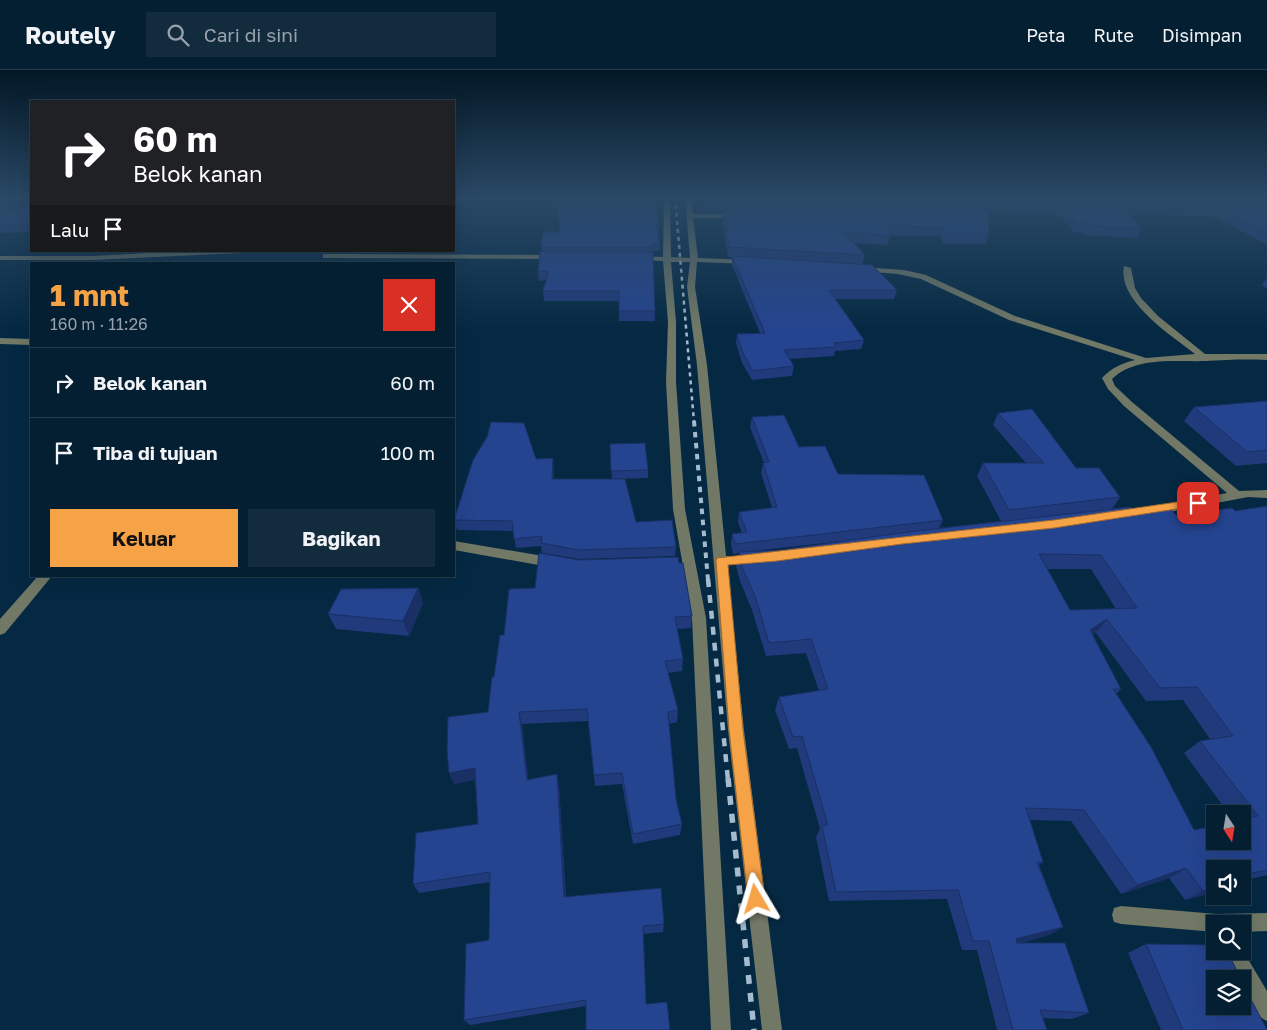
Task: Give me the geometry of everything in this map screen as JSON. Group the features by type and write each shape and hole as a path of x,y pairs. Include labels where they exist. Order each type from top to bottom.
{"street":[{"path":"667,242 666,258 672,322 671,382 679,509 685,563 699,618 721,1030"},
{"path":"692,242 694,258 691,287 702,366 736,730 772,1030"},
{"path":"0,258 92,258 219,252"},
{"path":"328,254 569,257"},
{"path":"628,258 694,258 761,262"},
{"path":"848,267 910,273 944,286 1010,318 1070,339 1143,360"},
{"path":"1127,268 1134,295 1145,307 1205,358"},
{"path":"0,341 30,342"},
{"path":"1237,495 1111,387 1107,381 1109,373 1118,367 1143,360 1267,357"},
{"path":"1140,512 1248,493 1267,494"},
{"path":"455,545 572,565"},
{"path":"721,561 768,558"},
{"path":"0,629 45,577"},
{"path":"1121,915 1206,923"},
{"path":"1251,923 1267,922"},
{"path":"1238,960 1267,1011"}],"building":[{"path":"542,242 660,242 660,244 652,244 652,247 541,247"},
{"path":"728,242 852,242 865,255 729,247"},
{"path":"540,252 653,252 655,311 619,311 619,291 543,291 549,271 538,271"},
{"path":"732,256 872,265 897,290 829,290 864,340 834,343 836,347 784,350 794,366 753,371 743,353 737,334 765,333"},
{"path":"1267,401 1267,450 1247,452 1194,407"},
{"path":"1032,409 1076,468 1099,468 1120,497 1009,510 983,463 1044,463 998,413"},
{"path":"784,415 799,447 825,446 838,474 924,475 943,520 735,544 732,534 747,532 739,512 777,507 763,463 769,462 752,417"},
{"path":"491,422 524,423 536,459 553,458 552,479 625,479 636,522 672,520 676,547 579,550 541,543 542,536 514,539 512,521 455,520 473,460 487,437"},
{"path":"645,443 648,470 611,471 610,444"},
{"path":"1267,506 1267,870 1251,873 1251,860 1206,860 1206,890 1203,891 1186,868 1137,885 1084,810 1026,808 1043,862 1037,862 1063,927 1016,939 1017,943 1065,943 1089,1013 1040,1010 1047,1030 1013,1030 989,941 973,941 958,890 836,892 822,826 828,825 802,736 793,737 779,697 828,689 811,639 769,643 755,596 742,567 739,552 780,550 908,532 1130,507 1134,511 1169,508 1176,515 1232,508 1235,511","holes":["1039,554 1101,555 1137,608 1070,610","1107,619 1160,688 1197,687 1233,736 1200,741 1258,816 1251,817 1251,850 1206,850 1206,828 1194,830 1151,747 1113,689 1121,689 1090,630"]},
{"path":"539,553 579,560 678,557 679,563 683,563 692,616 675,617 683,659 665,661 678,710 668,712 676,799 682,824 633,834 622,773 594,775 587,709 519,712 527,780 557,774 564,897 661,888 664,924 643,926 646,1004 667,1002 670,1030 586,1030 586,1000 464,1020 466,944 489,940 490,872 413,884 416,833 478,824 475,768 449,773 447,751 448,717 488,712 500,635 504,635 509,589 535,588"},
{"path":"418,588 403,621 328,614 341,589"},
{"path":"1146,944 1206,945 1206,960 1232,960 1236,970 1206,970 1206,1015 1251,1015 1251,999 1267,1030 1183,1030"}],"railway":[{"path":"679,242 694,422"},
{"path":"694,421 708,580"},
{"path":"708,579 728,780"},
{"path":"728,778 754,1030"}],"route":[{"path":"756,899 736,730 721,561 777,557 902,540 1054,524 1198,503"}]}
